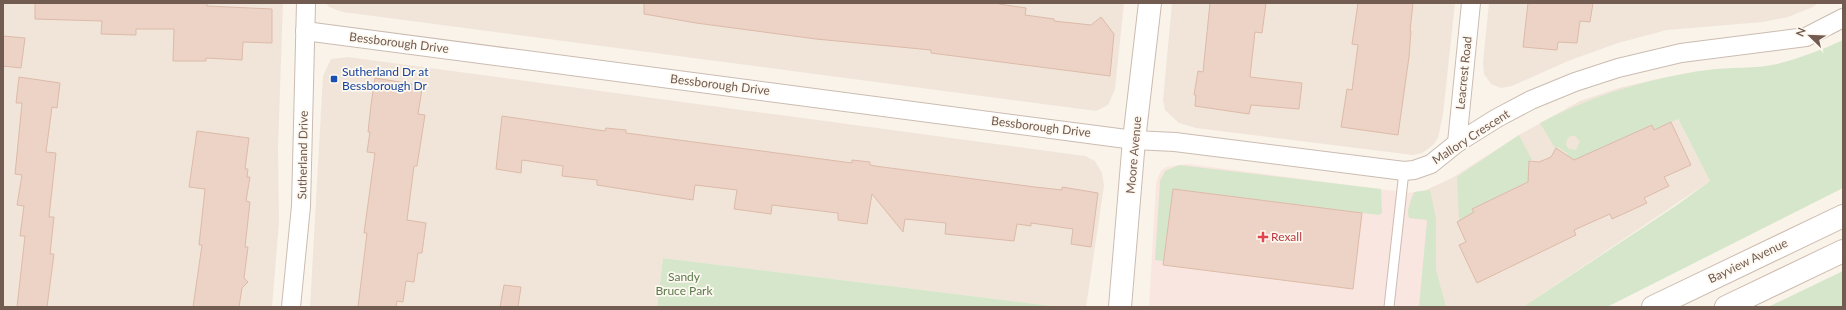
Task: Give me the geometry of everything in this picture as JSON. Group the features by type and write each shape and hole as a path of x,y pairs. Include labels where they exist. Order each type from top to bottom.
{"main road":[{"name":"Moore Avenue","path":"1120,307 1134,140 1150,3"},
{"name":"Bayview Avenue","path":"1653,307 1843,216"},
{"path":"1726,307 1843,251"}],"street":[{"name":"Sutherland Drive","path":"291,307 301,206 306,3"},
{"name":"Leacrest Road","path":"1457,143 1471,3"},
{"name":"Mallory Crescent","path":"1134,140 1175,142 1404,171 1414,170 1431,164 1457,143 1497,118 1531,100 1575,82 1618,68 1681,53 1806,37 1843,18"},
{"name":"Bessborough Drive","path":"305,31 1134,140"}],"lane":[{"path":"1389,307 1404,171"}],"shaded area":[{"path":"3,3 283,3 278,148 279,222 272,307 3,307"},
{"path":"326,3 1124,3 1115,89 1108,105 1096,111 343,12 329,7"},
{"path":"1172,3 1455,3 1443,114 1438,138 1433,145 1422,153 1413,155 1196,128 1179,123 1165,110 1163,100"},
{"path":"1489,3 1818,3 1813,7 1788,17 1763,22 1667,30 1618,43 1568,61 1512,86 1501,88 1491,84 1484,74 1483,62"},
{"path":"348,57 1085,156 1095,161 1102,173 1104,186 1086,307 1060,307 663,258 657,307 310,307 323,76 331,59"},
{"path":"1657,79 1710,181 1523,307 1443,307 1432,270 1426,190 1452,178 1519,135 1580,101 1619,88"},
{"path":"1188,164 1409,193 1426,190 1432,218 1432,270 1442,307 1149,307 1156,184 1161,171 1166,167"}],"green space":[{"path":"1843,40 1843,188 1607,307 1523,307 1677,205 1710,181 1678,119 1585,162 1583,156 1573,162 1567,157 1568,154 1558,147 1555,148 1540,123 1600,96 1642,83 1685,73 1725,68 1760,67 1777,64 1811,54","holes":["1570,136 1575,136 1580,141 1576,150 1569,149 1566,145 1567,139"]},
{"path":"1519,135 1532,160 1530,160 1530,174 1541,182 1459,221 1457,177"},
{"path":"1179,165 1381,189 1382,213 1379,215 1173,189 1163,261 1155,260 1160,181 1165,171"},
{"path":"1430,190 1436,219 1436,270 1446,307 1419,307 1427,220 1409,218 1408,212 1414,192"},
{"name":"Sandy Bruce Park","path":"663,258 1060,307 657,307"},
{"path":"1843,271 1843,307 1768,307"}],"building":[{"path":"35,3 207,3 207,6 272,9 272,43 243,42 242,60 206,58 206,61 173,61 174,29 136,29 136,35 101,34 102,21 35,19"},
{"path":"644,3 999,3 1026,8 1025,15 1054,19 1054,21 1091,25 1101,17 1114,34 1110,76 931,53 931,50 816,39 696,23 644,14"},
{"path":"1210,3 1266,3 1262,33 1255,32 1250,77 1302,83 1299,109 1251,105 1249,114 1195,106 1196,95 1194,95 1198,71 1203,72"},
{"path":"1358,3 1413,3 1409,57 1398,135 1341,127 1347,89 1352,90 1358,45 1352,44"},
{"path":"1528,3 1593,3 1590,22 1580,21 1577,43 1558,42 1557,50 1523,47"},
{"path":"3,36 25,38 21,68 3,66"},
{"path":"19,77 60,83 57,108 52,107 46,152 56,153 49,217 54,217 50,254 54,254 47,307 17,307 25,236 20,236 24,206 17,205 22,175 15,174 22,103 16,103"},
{"path":"375,78 412,84 411,88 422,89 418,114 425,115 417,166 414,166 407,220 426,223 422,253 418,253 414,282 406,281 403,302 397,301 396,307 358,307 367,233 364,233 375,153 367,152"},
{"path":"502,116 605,131 606,128 626,130 626,133 852,163 852,160 870,162 870,165 875,166 1035,187 1062,190 1062,187 1098,193 1091,247 1071,244 1073,229 1031,223 1031,226 1017,224 1014,241 945,234 946,223 905,219 903,232 872,194 867,224 838,220 838,213 772,205 771,214 734,209 737,190 695,185 693,200 597,185 597,180 562,176 563,166 522,160 521,173 496,169"},
{"path":"1671,122 1691,165 1664,177 1669,186 1644,198 1647,203 1612,219 1610,214 1574,230 1576,235 1477,283 1459,245 1466,242 1457,222 1474,212 1472,209 1528,182 1529,161 1539,162 1551,157 1556,148 1574,160 1652,125 1654,130"},
{"path":"197,131 249,138 245,169 248,169 247,177 250,177 246,201 250,202 245,247 248,247 244,278 248,282 242,288 239,307 193,307 202,245 199,245 205,189 189,187"},
{"name":"Rexall","path":"1173,189 1362,213 1353,289 1163,265"},
{"path":"504,285 521,287 518,307 500,307"}],"place":[{"name":"Sutherland Dr at Bessborough Dr","path":"334,79"},
{"name":"Rexall","path":"1263,237"}]}
